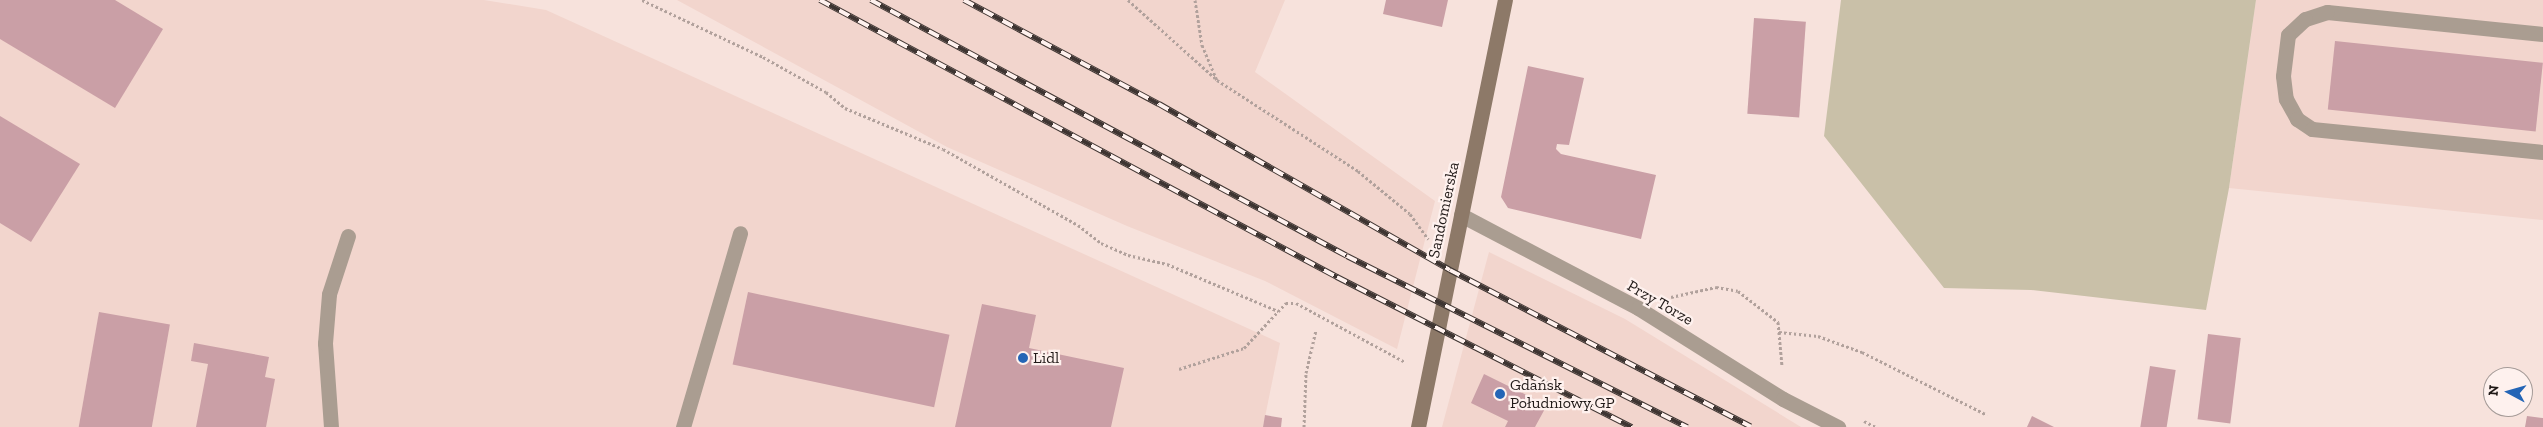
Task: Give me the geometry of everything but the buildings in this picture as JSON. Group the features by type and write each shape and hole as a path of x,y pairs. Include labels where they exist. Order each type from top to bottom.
{"street":[{"name":"Sandomierska","path":"1418,427 1505,0"},
{"path":"2543,34 2327,12 2305,19 2288,35 2283,76 2286,98 2293,112 2297,119 2312,129 2543,152"},
{"name":"Przy Torze","path":"1462,215 1638,308 1783,399 1838,427"},
{"path":"683,427 740,234"},
{"path":"331,427 325,343 329,294 348,236"}],"path":[{"path":"642,0 763,57 826,92 845,108 943,149 1078,225 1101,243 1128,255 1167,264 1278,311"},
{"path":"1128,0 1217,80 1358,171 1410,214 1432,245"},
{"path":"1195,0 1202,46 1217,80"},
{"path":"1638,308 1688,290 1716,287 1738,291 1778,322 1783,399"},
{"path":"1179,369 1244,348 1286,302 1296,303 1406,362"},
{"path":"1304,427 1306,373 1316,330"},
{"path":"1779,332 1818,336 1862,352 1987,415"}],"shaded area":[{"path":"0,0 484,0 546,10 1280,343 1263,427 0,427"},
{"path":"677,0 1285,0 1255,72 1435,201 1397,349 1265,281 1127,226 947,147"},
{"path":"1841,0 2256,0 2229,188 2206,310 2031,290 1944,288 1824,136"},
{"path":"2256,0 2543,0 2543,220 2229,188"},
{"path":"1489,252 1625,319 1801,427 1442,427"}],"railway":[{"path":"820,0 1337,277 1632,427"},
{"path":"871,0 1347,256 1687,427"},
{"path":"964,0 1159,104 1450,270 1751,427"}],"place":[{"name":"Lidl","path":"1023,358"},
{"name":"Gdańsk Południowy GP","path":"1500,394"}]}
